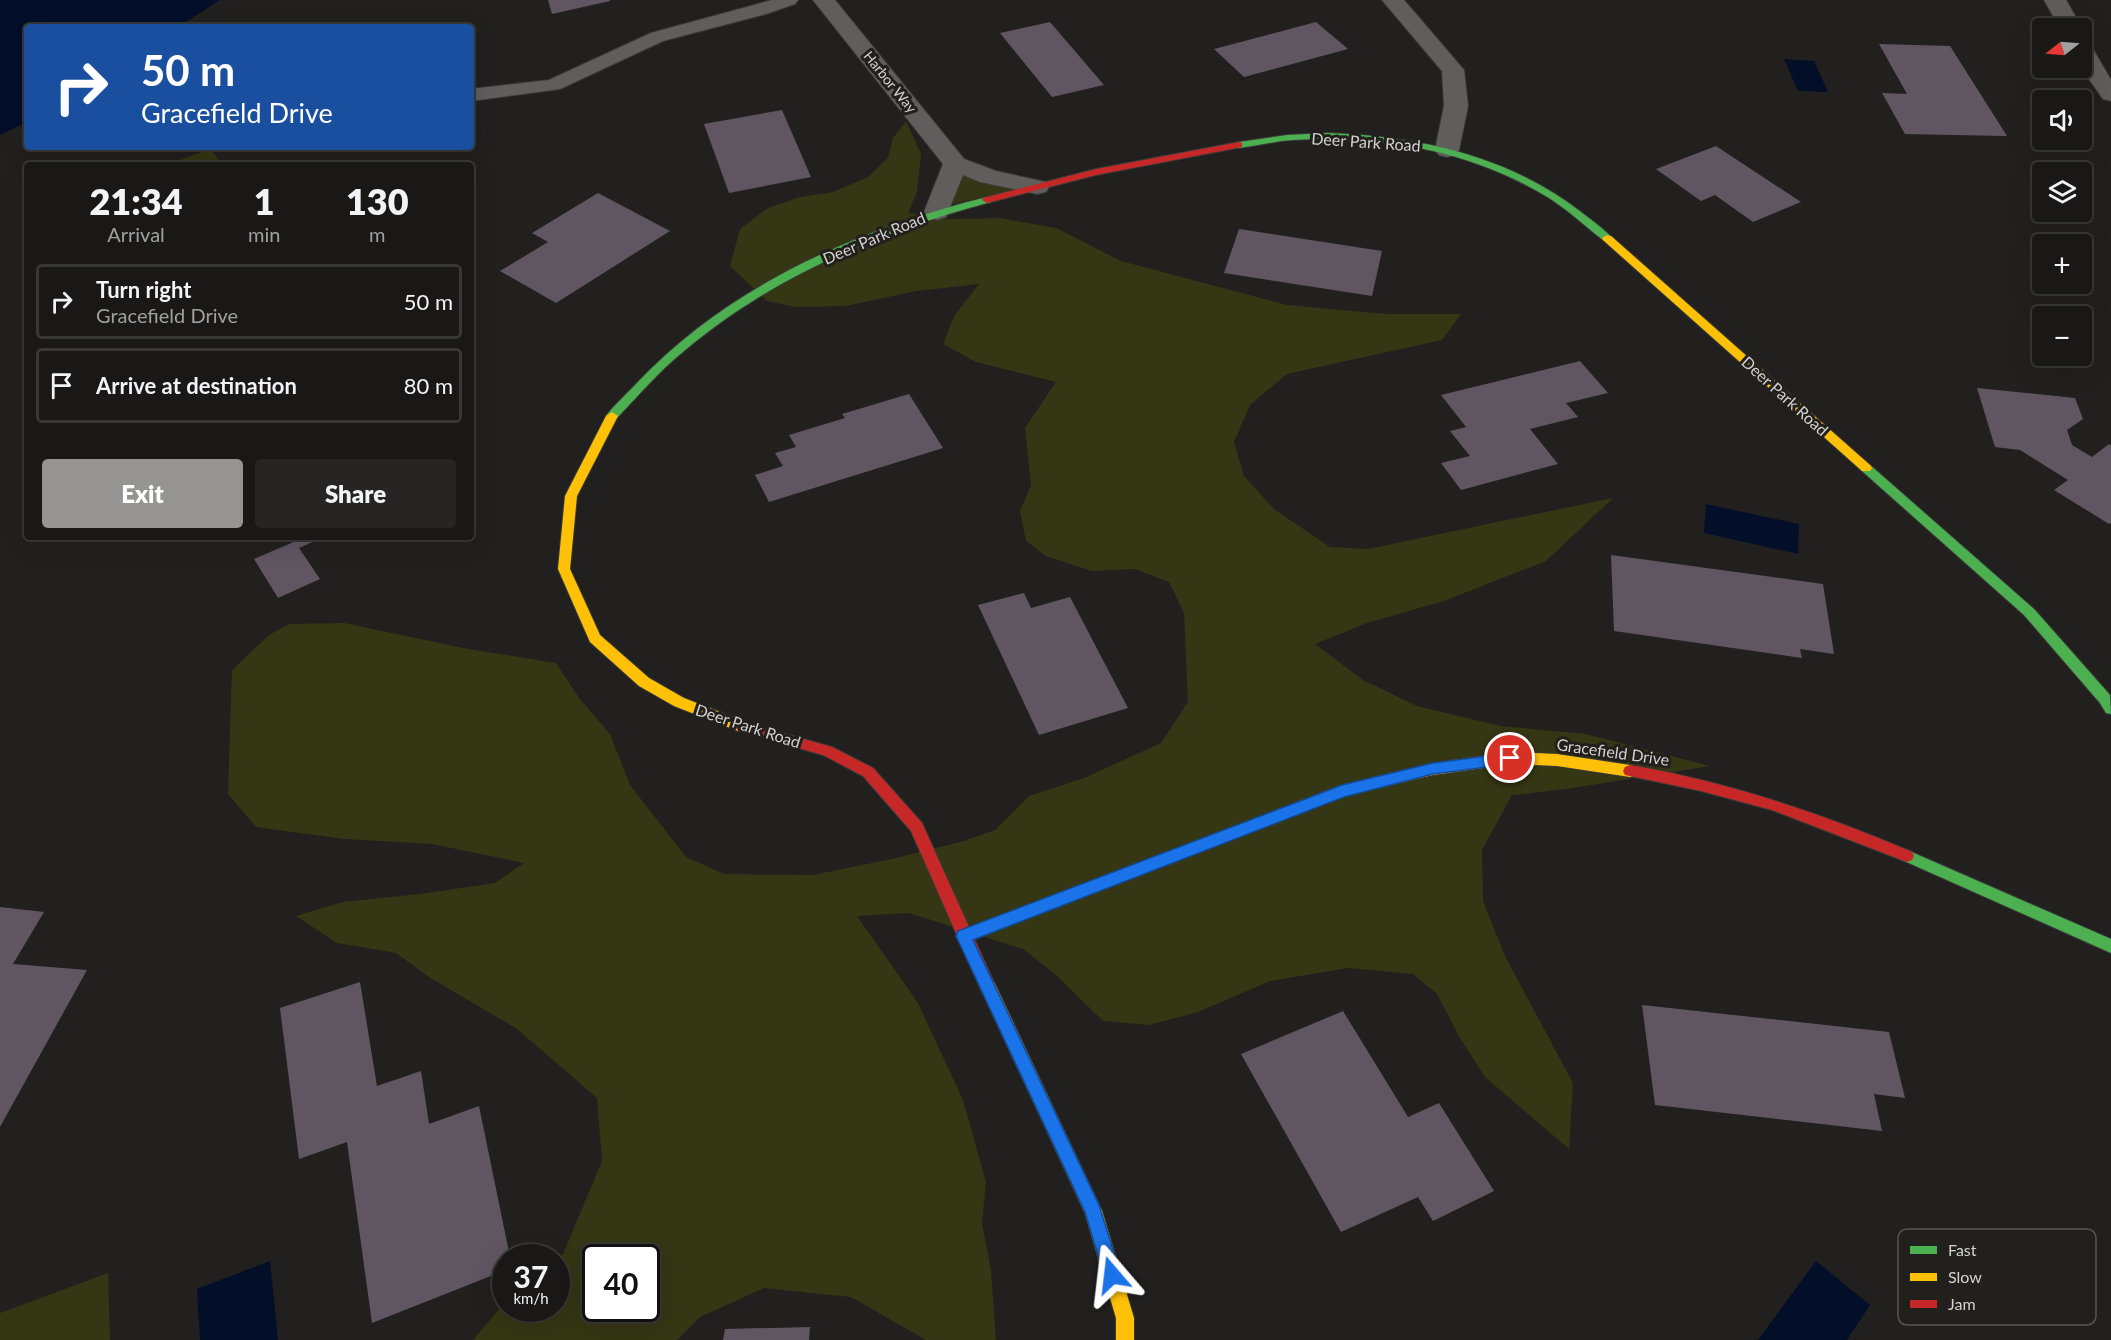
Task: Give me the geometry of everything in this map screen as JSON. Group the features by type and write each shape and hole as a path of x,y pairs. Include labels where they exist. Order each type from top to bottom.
{"street":[{"name":"Harbor Way","path":"824,0 955,164"},
{"path":"1393,0 1453,70 1455,106 1447,150"},
{"path":"2055,0 2065,18"},
{"path":"2092,67 2111,94"},
{"name":"Deer Park Road","path":"1125,1340 1125,1318 1093,1211 964,936 917,827 868,772 827,752 729,723 679,702 644,682 595,638 564,569 571,496 611,417 679,349 726,313 779,280 834,253 937,212 955,164 989,177 1036,187 1189,153 1293,137 1343,137 1405,142 1447,150 1517,176 1553,196 1606,237 2029,612 2105,699 2111,709"},
{"path":"937,212 1036,187"},
{"name":"Gracefield Drive","path":"964,936 1342,791 1433,768 1510,758 1557,760 1681,778 1776,805 1897,852 2111,945"}],"lane":[{"path":"474,94 553,85 657,37 760,10 789,0"}],"shaded area":[{"path":"906,121 921,154 917,192 908,213 950,219 999,218 1056,228 1121,261 1287,305 1386,314 1461,314 1442,340 1287,374 1250,405 1234,442 1244,476 1274,509 1330,547 1368,549 1613,498 1546,561 1444,601 1367,623 1315,644 1363,680 1417,706 1501,726 1586,734 1710,766 1567,789 1512,795 1482,850 1483,901 1505,956 1573,1083 1569,1149 1485,1077 1460,1038 1437,994 1413,974 1348,968 1270,981 1198,1012 1149,1025 1103,1021 1055,974 1023,949 909,913 857,916 918,1003 963,1100 986,1182 982,1223 991,1270 996,1340 926,1340 851,1297 764,1288 700,1317 677,1340 473,1340 492,1317 492,1322 570,1322 570,1244 567,1244 602,1161 597,1098 517,1029 429,977 396,953 337,943 296,916 343,902 495,883 524,863 432,844 344,839 256,827 228,794 232,670 269,635 289,624 344,623 468,649 556,663 579,698 610,734 630,785 686,857 724,874 813,875 892,859 964,841 995,830 1029,796 1084,778 1161,743 1188,702 1184,613 1169,582 1135,569 1092,571 1046,556 1026,541 1020,511 1031,485 1025,428 1056,382 976,362 943,344 954,316 979,284 916,291 846,306 795,307 767,301 730,266 740,229 768,208 800,197 833,192 868,177 888,158 893,138"},
{"path":"212,150 220,162 174,162"},
{"path":"959,169 1022,188 945,206"},
{"path":"108,1273 110,1340 0,1340 0,1313"}],"water":[{"path":"0,0 220,0 183,24 24,24 24,123 0,135"},
{"path":"1784,59 1814,61 1828,92 1798,91"},
{"path":"1706,504 1799,524 1798,554 1704,533"},
{"path":"270,1261 278,1340 200,1340 197,1289"},
{"path":"1816,1261 1870,1305 1847,1340 1758,1340"}],"building":[{"path":"548,0 610,0 610,1 552,14"},
{"path":"1050,22 1104,85 1052,97 1000,33"},
{"path":"1316,22 1348,49 1244,77 1214,49"},
{"path":"1879,44 1950,46 2007,136 1905,134 1882,93 1907,94"},
{"path":"782,110 811,177 729,193 704,124"},
{"path":"1716,146 1801,202 1753,222 1715,195 1701,201 1656,169"},
{"path":"598,193 670,231 556,303 500,271 548,242 532,233"},
{"path":"1239,229 1382,251 1372,296 1224,273"},
{"path":"1580,361 1608,393 1566,403 1578,417 1530,429 1558,464 1461,490 1441,463 1470,456 1450,431 1466,427 1441,395"},
{"path":"1977,388 2075,398 2083,419 2067,430 2072,445 2092,457 2109,444 2111,446 2111,523 2109,524 2054,490 2068,480 2020,450 1995,447"},
{"path":"909,394 943,448 769,502 755,475 783,466 775,453 796,447 789,435 845,418 842,414"},
{"path":"317,540 299,548 320,579 278,598 254,559 296,541"},
{"path":"1611,555 1823,584 1834,654 1800,649 1802,658 1614,631"},
{"path":"1024,593 1031,608 1070,597 1128,708 1039,735 978,605"},
{"path":"0,907 44,912 13,964 87,970 0,1127"},
{"path":"360,982 377,1086 421,1071 429,1124 479,1106 507,1244 492,1244 492,1276 372,1323 347,1142 299,1159 280,1008"},
{"path":"1642,1005 1889,1032 1905,1098 1874,1094 1882,1131 1655,1105"},
{"path":"1343,1011 1408,1117 1439,1103 1494,1191 1433,1221 1418,1197 1341,1232 1241,1054"},
{"path":"810,1327 809,1340 723,1340 725,1329"}],"traffic: fast":[{"path":"1239,145 1287,138 1327,136 1394,140 1428,146 1493,166 1523,179 1559,201 1607,238"},
{"path":"612,416 680,348 749,298 786,276 864,239 905,224 987,200"},
{"path":"1866,468 2029,612 2105,699 2111,709"},
{"path":"964,936 1223,837"},
{"path":"1907,856 2111,946"}],"traffic: slow":[{"path":"1607,238 1866,468"},
{"path":"612,416 571,496 564,569 595,638 644,682 679,702 743,727"},
{"path":"1223,837 1342,791 1433,769 1511,758 1557,760 1630,771"},
{"path":"988,987 1093,1211 1125,1318 1125,1340"}],"traffic: jam":[{"path":"987,200 1096,172 1239,145"},
{"path":"743,727 827,751 868,772 917,827 988,987"},
{"path":"1630,771 1701,785 1772,804 1907,856"}],"route":[{"path":"1112,1275 1093,1211 964,936 1342,791 1433,768 1510,758"}]}
